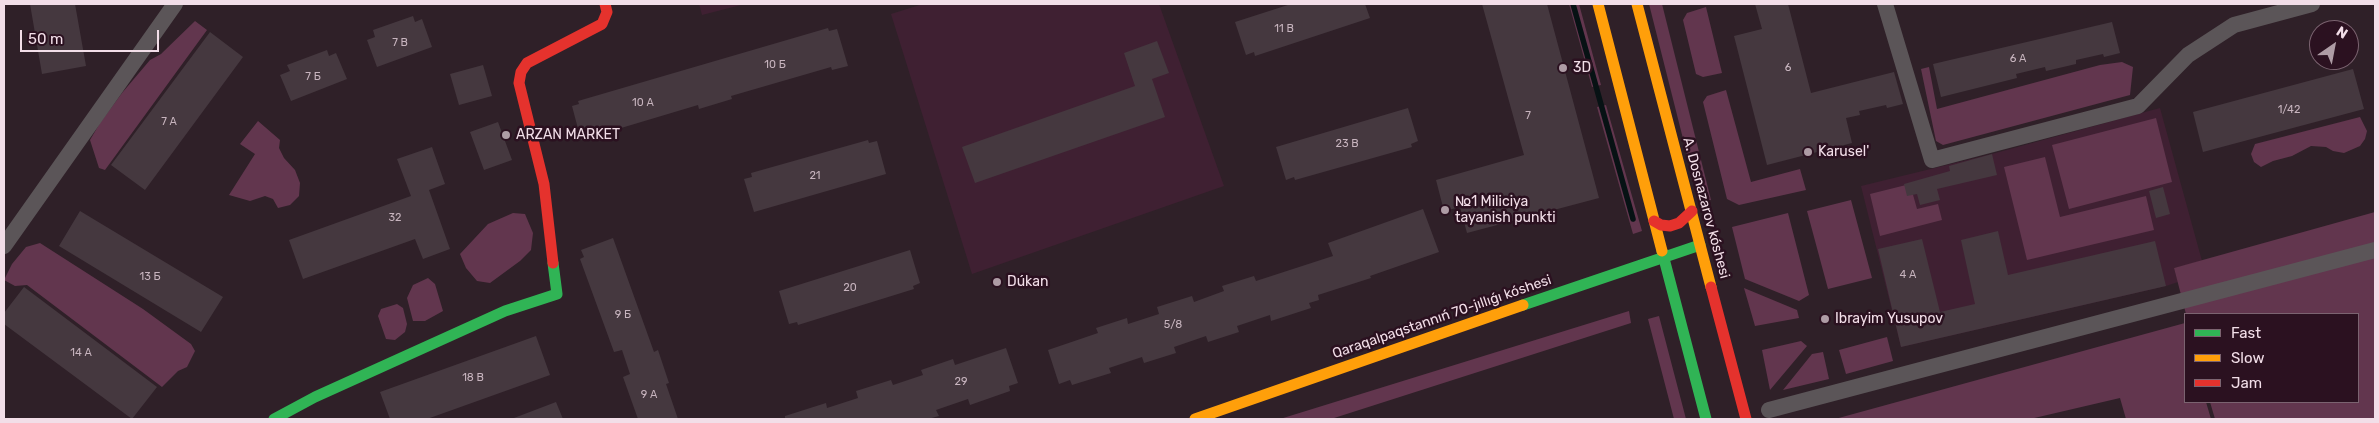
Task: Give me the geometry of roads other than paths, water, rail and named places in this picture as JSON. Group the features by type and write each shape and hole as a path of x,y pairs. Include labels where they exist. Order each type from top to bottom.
{"street":[{"path":"4,246 175,4"},
{"path":"274,419 315,397 505,311 557,294 544,184 519,83 521,72 527,63 602,24 608,12 605,4"},
{"path":"1598,4 1706,419"},
{"name":"A. Dosnazarov kóshesi","path":"1638,4 1746,419"},
{"path":"1886,4 1932,160 2138,106 2188,55 2234,25 2312,4"},
{"path":"1654,220 1661,225 1670,226 1679,223 1692,211"},
{"name":"Qaraqalpaqstannıń 70-jıllıǵı kóshesi","path":"1195,419 1663,256 1700,245"},
{"path":"1769,410 2375,250"},
{"path":"1680,316 1684,304 1693,297 1706,296 1714,301"}],"waterway":[{"path":"1573,4 1633,219"}],"place":[{"name":"3D","path":"1563,68"},
{"name":"ARZAN MARKET","path":"506,135"},
{"name":"Karusel'","path":"1808,152"},
{"name":"№1 Miliciya tayanish punkti","path":"1445,210"},
{"name":"Dúkan","path":"997,282"},
{"name":"Ibrayim Yusupov","path":"1825,319"}]}
